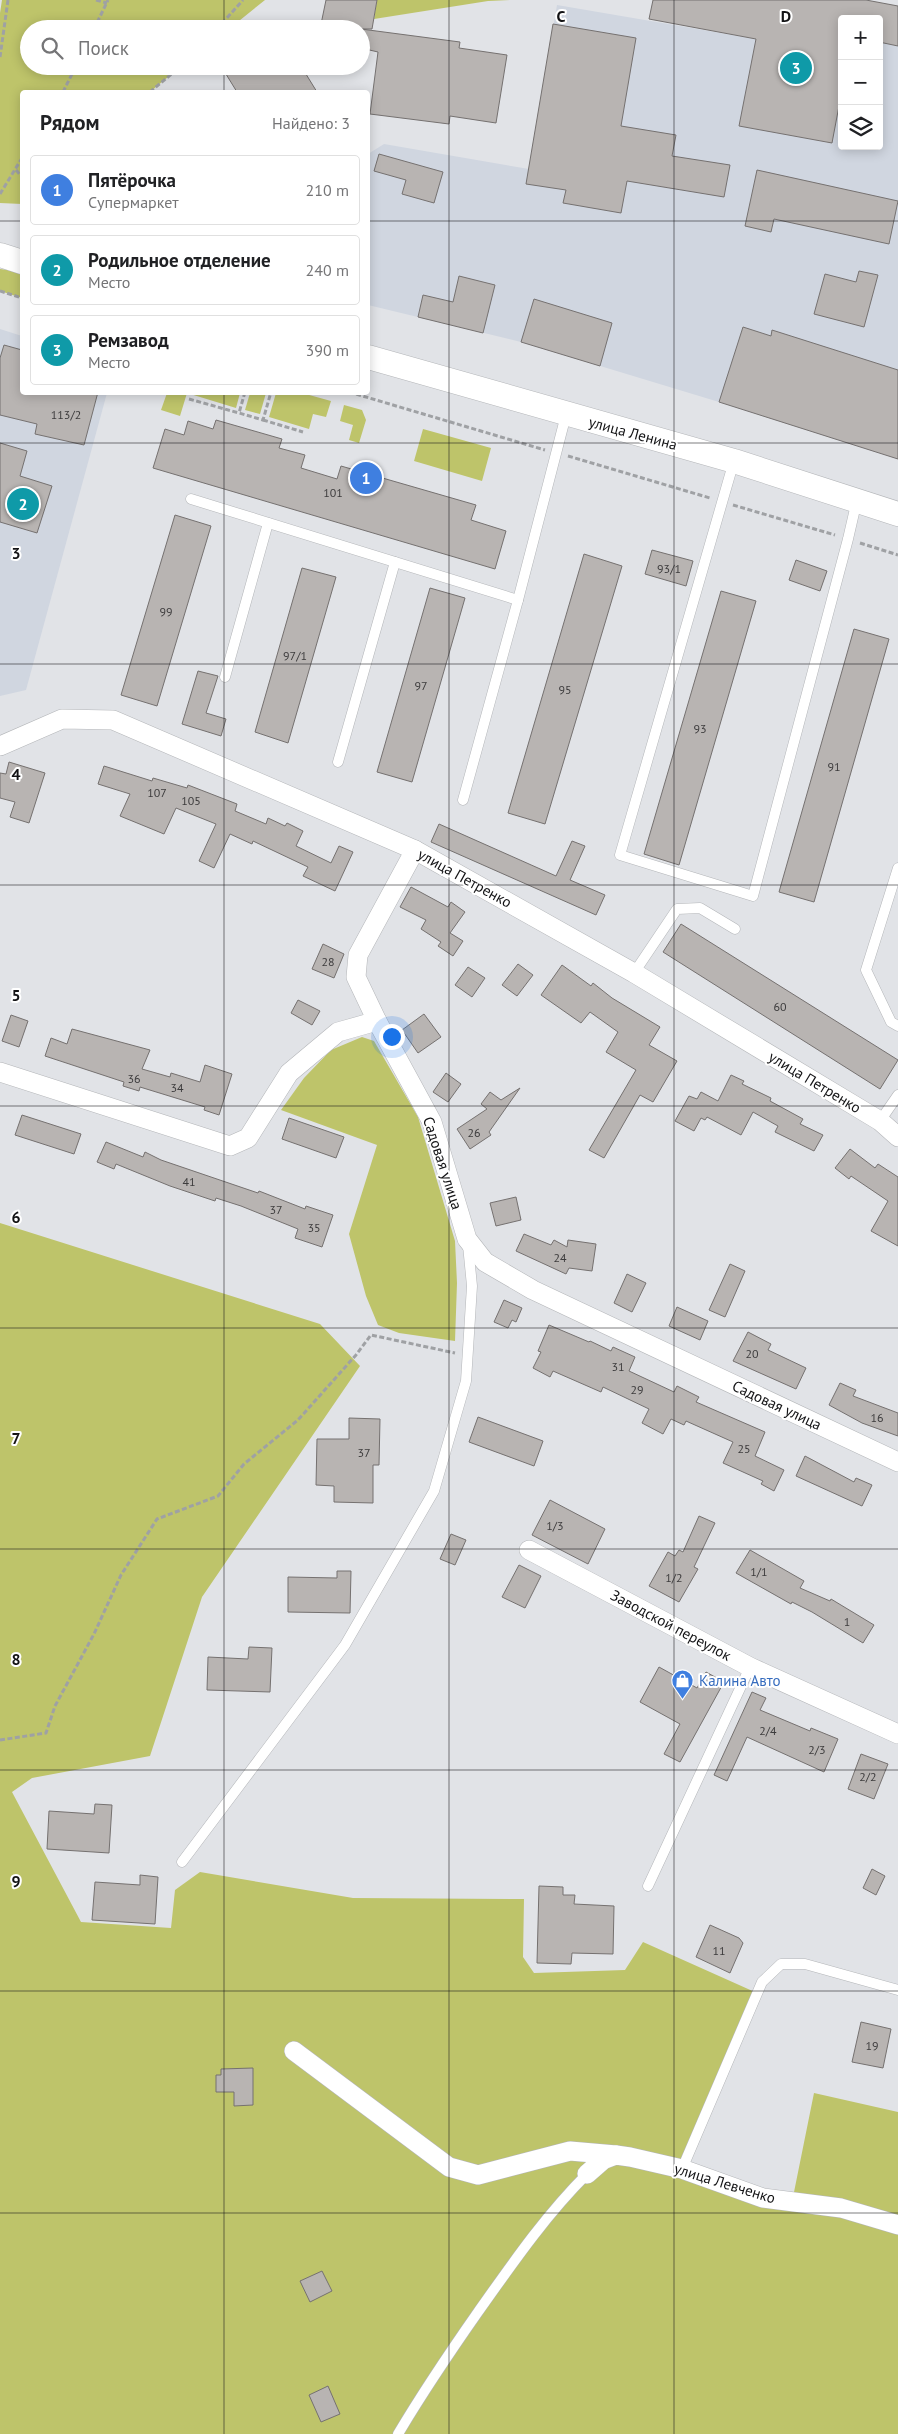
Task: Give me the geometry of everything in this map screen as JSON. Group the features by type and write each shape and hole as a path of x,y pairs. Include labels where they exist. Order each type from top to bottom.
{"street":[{"path":"0,255 20,261"},
{"name":"улица Ленина","path":"370,358 566,415 734,461 898,514"},
{"name":"улица Петренко","path":"0,746 62,719 113,720 415,850 634,973 880,1121 898,1137"},
{"name":"Садовая улица","path":"415,850 358,955 356,977 377,1021 432,1122 468,1239 485,1262 533,1290 898,1462"},
{"path":"0,1072 230,1146 248,1138 289,1073 338,1032 377,1021"},
{"name":"Заводской переулок","path":"528,1550 750,1667 898,1734"},
{"name":"улица Левченко","path":"294,2051 449,2167 478,2175 570,2151 616,2156 682,2169 764,2198 841,2208 898,2225"},
{"path":"587,2174 603,2160 616,2156"}],"lane":[{"path":"463,800 566,415"},
{"path":"734,461 620,855 753,896 857,500"},
{"path":"191,499 518,600"},
{"path":"225,677 268,523"},
{"path":"338,762 395,562"},
{"path":"898,868 866,970 891,1022 898,1026"},
{"path":"634,973 677,909 700,908 735,929"},
{"path":"880,1121 898,1095"},
{"path":"182,1862 345,1645 434,1491 466,1381 472,1286 468,1239"},
{"path":"648,1886 750,1667"},
{"path":"682,2169 762,1982 781,1964 805,1964 898,1990"},
{"path":"398,2434 425,2388 502,2278 542,2224 587,2174"}],"path":[{"path":"0,57 8,0"},
{"path":"96,0 107,2 98,20"},
{"path":"226,20 243,0"},
{"path":"64,90 72,75"},
{"path":"152,90 170,75"},
{"path":"0,194 20,162"},
{"path":"16,170 20,175"},
{"path":"0,291 20,297"},
{"path":"239,413 244,395"},
{"path":"263,420 270,395"},
{"path":"359,395 898,555"},
{"path":"190,399 303,432"},
{"path":"0,1740 46,1733 54,1706 94,1634 121,1575 157,1519 218,1496 244,1464 298,1420 356,1355 371,1335 468,1356"}],"shaded area":[{"path":"557,5 756,39 740,126 831,143 838,109 838,150 883,150 883,43 898,46 898,459 521,342 370,305 370,153 384,144 529,169"},
{"path":"0,329 20,335 20,395 106,395 26,690 0,696"}],"green space":[{"path":"2,0 265,0 240,20 20,20 20,75 170,75 152,90 20,90 20,204 0,203 0,13"},
{"path":"377,0 510,0 488,1 374,19"},
{"path":"0,269 20,272 20,297 0,291"},
{"path":"166,395 186,395 180,416 161,410"},
{"path":"194,395 239,395 236,408"},
{"path":"249,395 265,395 260,414 245,410"},
{"path":"275,395 309,395 331,401 326,417 313,414 309,429 269,417"},
{"path":"344,405 362,410 366,420 359,443 349,440 353,425 340,421"},
{"path":"423,429 491,448 482,481 414,461"},
{"path":"362,1037 374,1041 418,1117 455,1241 457,1283 455,1341 399,1333 378,1325 366,1296 349,1234 377,1145 281,1110 304,1078 331,1050"},
{"path":"0,1223 320,1324 360,1366 202,1597 150,1756 32,1778 12,1792 81,1922 171,1928 175,1890 200,1872 353,1898 524,1899 523,1957 534,1973 625,1970 643,1942 757,1993 682,2169 792,2202 814,2093 898,2112 898,2434 0,2434"}],"building":[{"path":"326,0 377,0 372,29 370,29 370,20 322,20"},
{"path":"653,0 866,0 898,6 898,46 883,43 883,15 838,15 838,111 832,143 739,126 756,39 649,19"},
{"path":"553,24 636,38 621,126 676,135 672,156 730,165 724,197 627,181 621,213 563,203 566,190 526,184"},
{"path":"370,30 460,42 459,48 507,55 496,123 450,116 449,124 370,114 378,52 370,50"},
{"path":"227,75 307,75 316,90 236,90"},
{"path":"379,154 443,172 434,203 402,194 406,180 374,171"},
{"path":"757,170 898,201 889,244 774,219 771,232 745,226"},
{"path":"859,271 878,275 864,327 814,314 825,274 856,282"},
{"path":"459,276 495,285 483,333 418,317 423,295 453,302"},
{"path":"534,299 612,323 600,366 521,342"},
{"path":"743,327 771,336 772,330 898,370 898,459 719,402"},
{"path":"4,345 20,349 20,395 97,395 84,445 35,434 37,424 0,415 0,358"},
{"path":"216,420 282,439 279,448 305,455 301,468 337,479 341,466 476,505 471,520 506,531 495,569 153,468 165,429 184,435 188,421 213,429"},
{"path":"0,443 27,451 20,476 52,486 37,533 0,522"},
{"path":"175,515 211,526 157,706 121,695"},
{"path":"652,550 693,561 686,586 645,574"},
{"path":"584,554 622,566 545,824 508,813"},
{"path":"796,560 827,571 820,591 789,580"},
{"path":"302,568 336,577 288,743 255,732"},
{"path":"430,588 465,598 412,782 377,772"},
{"path":"721,591 756,601 679,865 644,854"},
{"path":"854,629 889,639 814,902 779,892"},
{"path":"198,671 218,676 206,713 226,719 221,736 182,724"},
{"path":"9,762 45,773 29,823 10,817 15,802 0,798 0,773 6,774"},
{"path":"104,766 152,781 153,778 187,788 188,785 237,804 235,811 266,824 268,818 285,826 287,823 303,831 296,846 331,863 339,846 353,852 335,891 303,876 308,867 253,841 252,844 230,834 214,868 199,861 216,824 176,808 164,834 120,816 130,794 98,784"},
{"path":"439,824 556,876 572,841 585,846 570,880 605,895 596,915 431,842"},
{"path":"411,887 448,907 451,902 465,912 450,933 463,941 453,956 438,946 441,942 421,929 426,920 400,907"},
{"path":"681,924 898,1060 880,1089 663,952"},
{"path":"323,944 344,954 334,978 312,969"},
{"path":"518,964 533,975 517,996 502,985"},
{"path":"562,965 591,986 593,983 612,998 660,1027 649,1045 677,1061 653,1102 640,1095 604,1158 589,1150 636,1070 606,1052 618,1032 590,1012 581,1023 541,995"},
{"path":"468,967 485,978 472,997 455,985"},
{"path":"298,1000 320,1011 312,1025 291,1013"},
{"path":"424,1014 441,1037 418,1053 402,1030"},
{"path":"11,1015 28,1021 19,1047 2,1041"},
{"path":"72,1029 150,1050 142,1069 170,1077 171,1073 200,1082 205,1065 232,1074 219,1115 204,1110 205,1107 140,1087 139,1091 123,1086 124,1082 45,1056 51,1038 67,1044"},
{"path":"446,1073 461,1084 448,1102 433,1092"},
{"path":"731,1075 744,1081 742,1084 771,1098 770,1101 803,1119 800,1124 823,1135 814,1151 775,1132 778,1126 753,1112 741,1135 707,1117 705,1120 701,1118 694,1131 675,1121 689,1096 697,1099 701,1092 718,1101"},
{"path":"520,1088 489,1132 491,1135 470,1149 457,1129 487,1109 481,1104 490,1092 501,1100"},
{"path":"22,1115 81,1134 74,1154 15,1135"},
{"path":"289,1118 344,1137 336,1158 282,1139"},
{"path":"106,1142 143,1157 145,1152 161,1160 258,1193 259,1191 305,1209 306,1206 333,1215 322,1247 295,1238 298,1229 241,1206 216,1198 215,1201 170,1186 116,1164 114,1169 97,1162"},
{"path":"850,1149 875,1168 878,1164 898,1177 898,1246 871,1231 888,1201 851,1176 849,1179 835,1168"},
{"path":"516,1197 521,1220 496,1226 490,1203"},
{"path":"524,1234 551,1245 554,1240 567,1247 568,1240 596,1244 592,1271 569,1268 566,1274 516,1251"},
{"path":"730,1264 745,1271 725,1317 709,1310"},
{"path":"627,1274 646,1283 632,1312 614,1303"},
{"path":"504,1300 522,1308 516,1322 512,1320 508,1328 494,1322"},
{"path":"677,1307 708,1321 700,1340 669,1326"},
{"path":"549,1325 611,1351 613,1347 635,1357 629,1371 674,1392 677,1386 699,1397 696,1402 765,1432 755,1456 784,1470 774,1491 761,1484 763,1481 723,1463 733,1442 686,1421 684,1425 671,1419 663,1434 642,1423 649,1409 603,1387 601,1392 553,1371 550,1377 533,1368 541,1352 538,1351"},
{"path":"748,1332 771,1344 768,1350 806,1368 796,1389 733,1361"},
{"path":"840,1383 856,1390 853,1396 898,1413 898,1436 862,1423 829,1405"},
{"path":"478,1417 543,1441 534,1466 469,1442"},
{"path":"349,1418 380,1419 379,1465 373,1465 373,1503 334,1502 334,1486 316,1485 317,1439 349,1439"},
{"path":"805,1456 854,1482 856,1478 872,1485 862,1506 796,1476"},
{"path":"550,1500 605,1529 588,1564 532,1535"},
{"path":"699,1516 715,1523 694,1567 698,1569 679,1602 649,1586 668,1552 675,1556 679,1550 683,1552"},
{"path":"451,1534 466,1540 455,1565 440,1559"},
{"path":"750,1550 804,1581 800,1588 830,1601 831,1599 874,1625 863,1643 812,1612 792,1602 791,1604 736,1573"},
{"path":"519,1565 541,1576 525,1608 502,1597"},
{"path":"337,1571 351,1571 350,1613 288,1612 288,1577 337,1578"},
{"path":"249,1647 272,1648 270,1692 207,1690 208,1657 248,1659"},
{"path":"659,1667 697,1688 706,1672 724,1682 680,1762 664,1754 680,1724 640,1702"},
{"path":"752,1692 766,1698 760,1710 810,1731 811,1728 838,1739 824,1772 747,1737 727,1781 714,1775"},
{"path":"861,1754 888,1764 874,1799 848,1789"},
{"path":"95,1804 112,1805 109,1853 47,1849 49,1811 94,1814"},
{"path":"872,1869 885,1876 876,1895 863,1888"},
{"path":"140,1875 158,1877 155,1924 92,1920 95,1882 140,1885"},
{"path":"539,1886 563,1887 563,1895 575,1895 574,1904 614,1906 613,1954 572,1953 571,1964 537,1963"},
{"path":"710,1925 739,1938 743,1943 730,1973 696,1957"},
{"path":"861,2022 891,2029 883,2068 852,2062"},
{"path":"253,2068 253,2105 234,2106 234,2092 216,2092 216,2075 221,2075 221,2069"},
{"path":"322,2271 332,2291 310,2302 300,2281"},
{"path":"328,2386 340,2414 321,2422 309,2395"}],"place":[{"name":"Ремзавод","path":"796,68"},
{"name":"Пятёрочка","path":"366,478"},
{"name":"Родильное отделение","path":"23,504"},
{"name":"Калина Авто","path":"683,1699"}]}
